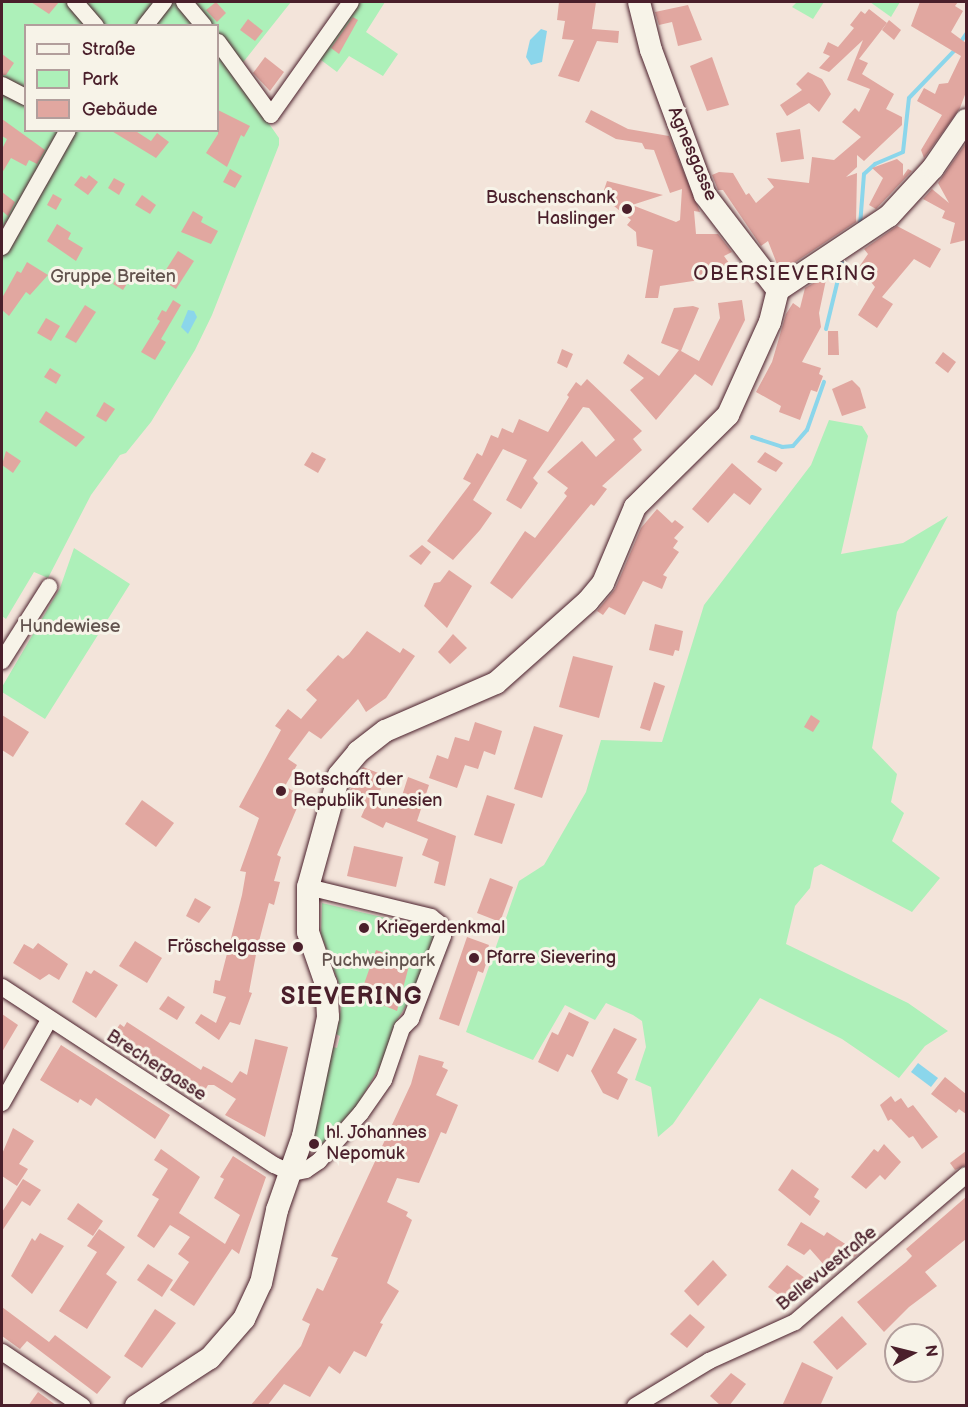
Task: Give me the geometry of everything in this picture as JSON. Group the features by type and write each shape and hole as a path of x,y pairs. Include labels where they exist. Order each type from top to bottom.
{"main road":[{"name":"Agnesgasse","path":"639,2 651,50 705,195 778,290"},
{"path":"136,1406 210,1358 244,1319 261,1283 277,1210 292,1173 324,1039 329,1002 308,932 308,887 339,775 358,752 385,731 496,683 588,601 603,583 635,507 728,415 770,322 778,290 889,216 943,156 966,120"}],"street":[{"path":"75,2 94,24"},
{"path":"147,24 164,2"},
{"path":"184,2 202,24"},
{"path":"219,43 271,115 351,2"},
{"path":"2,85 24,96"},
{"path":"2,247 68,132"},
{"path":"2,662 49,587"},
{"path":"292,1173 319,1161 361,1113 384,1080 402,1028 411,1019 443,936 440,924 431,917 308,887"},
{"name":"Brechergasse","path":"2,987 49,1020 292,1173"},
{"path":"2,1102 49,1020"},
{"name":"Bellevuestraße","path":"635,1406 709,1361 795,1322 966,1175"},
{"path":"2,1352 82,1406"}],"green space":[{"path":"2,2 158,2 139,24 24,24 24,89 2,78"},
{"path":"170,2 177,2 196,24 152,24"},
{"path":"190,2 291,2 241,65 219,34 219,24 210,24"},
{"path":"348,2 385,2 366,32 398,54 383,76 349,56 337,72 317,57"},
{"path":"797,2 824,2 813,19 792,7"},
{"path":"870,2 900,2 891,17"},
{"name":"Gruppe Breiten","path":"219,52 279,138 279,145 212,315 195,350 151,422 126,453 120,455 91,495 48,578 34,572 6,619 2,616 2,257 73,132 219,132"},
{"path":"2,89 24,100 24,132 63,132 10,224 6,221 2,230"},
{"path":"829,420 862,426 868,436 841,554 903,543 948,516 897,612 872,748 897,774 891,802 904,813 892,841 940,878 912,912 821,864 814,868 810,888 795,906 786,944 908,1003 948,1031 925,1046 899,1078 842,1039 760,998 673,1124 658,1137 651,1087 635,1080 646,1047 642,1021 633,1015 606,1003 595,1020 565,1005 533,1060 466,1032 519,881 544,865 586,792 601,740 662,742 704,605 811,465"},
{"name":"Hundewiese","path":"74,548 130,584 45,719 2,692 2,687 60,588"},
{"name":"Puchweinpark","path":"322,903 429,928 434,936 412,996 394,1025 384,1059 358,1104 315,1152 309,1149 333,1047 337,1048 340,1036 336,1034 342,1004 341,990 321,934"}],"water":[{"path":"541,29 547,31 542,62 531,65 526,57 530,40"},
{"path":"188,310 194,311 197,317 188,334 181,327"},
{"path":"918,1063 938,1078 931,1087 911,1072"}],"building":[{"path":"31,2 59,2 49,14"},
{"path":"216,2 226,13 217,22 206,10"},
{"path":"559,2 596,2 592,29 619,31 618,43 597,41 579,82 558,76 574,40 562,39 565,21 557,20"},
{"path":"920,2 958,2 955,6 963,11 951,32 966,43 966,92 960,108 924,158 921,150 942,115 917,101 924,88 935,94 939,84 948,83 961,56 911,26"},
{"path":"688,5 702,40 678,46 672,22 659,25 655,12"},
{"path":"869,9 887,23 859,59 868,63 862,74 894,94 886,109 902,117 902,125 864,161 857,155 857,167 846,177 857,173 856,222 791,265 779,269 768,241 761,246 723,190 718,190 712,175 719,172 733,173 746,195 749,193 756,203 774,187 767,178 809,183 812,157 834,160 861,137 842,122 855,108 859,112 870,89 847,80 863,40 829,72 819,68 830,56 823,53 828,42 838,47 854,28 850,25 861,11 865,14"},
{"path":"353,17 358,20 339,54 331,48"},
{"path":"248,19 263,31 255,41 240,30"},
{"path":"889,20 901,30 894,40 882,30"},
{"path":"2,54 14,63 6,75 2,75"},
{"path":"265,57 284,72 270,91 253,73"},
{"path":"712,57 729,105 707,111 690,66"},
{"path":"808,72 822,79 831,94 819,112 809,103 787,116 780,105 802,90 796,84"},
{"path":"219,110 250,126 244,137 241,135 227,167 206,153 218,134"},
{"path":"591,110 628,129 669,136 700,212 694,211 696,234 718,234 732,252 724,256 729,263 715,272 713,278 660,286 658,298 645,298 653,250 637,246 636,232 627,225 631,220 602,196 607,181 663,195 632,205 676,222 680,220 682,189 670,193 654,150 645,149 642,143 616,139 585,122"},
{"path":"2,119 45,150 37,164 29,160 26,166 11,158 2,173 2,149 7,139 2,136"},
{"path":"800,129 804,159 781,162 776,133"},
{"path":"113,132 137,132 151,141 157,133 169,142 156,158"},
{"path":"966,143 966,240 950,244 955,223 942,218 945,211 923,199 932,189 949,203 938,183"},
{"path":"897,159 903,164 903,176 908,169 912,171 876,209 869,205 883,178 872,168"},
{"path":"230,169 242,176 235,188 223,182"},
{"path":"89,175 98,182 88,195 74,185 81,176 86,179"},
{"path":"114,178 125,184 119,195 108,188"},
{"path":"2,192 15,202 8,216 2,211"},
{"path":"53,194 62,199 56,210 47,205"},
{"path":"142,195 156,205 150,214 135,205"},
{"path":"193,211 203,217 201,222 218,231 211,244 181,232"},
{"path":"57,224 71,233 68,239 83,248 76,261 47,241"},
{"path":"897,226 941,249 930,268 914,259 882,297 893,304 877,328 858,315 875,287 859,267 868,254 864,249"},
{"path":"178,251 194,261 176,289 160,279"},
{"path":"27,262 48,275 30,295 26,292 9,316 2,310 2,298 17,271 21,273"},
{"path":"121,272 130,279 123,290 113,284"},
{"path":"827,275 819,313 821,327 802,362 821,368 819,374 823,376 817,392 811,390 800,420 779,412 781,406 756,392 772,362 786,314 793,303 800,308 805,288"},
{"path":"173,300 181,305 161,339 166,342 155,360 141,352 160,321 157,319 162,310 166,312"},
{"path":"742,300 745,320 712,386 695,374 656,420 630,390 644,378 623,363 628,354 659,376 679,350 661,343 674,308 693,306 699,308 681,351 699,361 720,318 718,303"},
{"path":"85,305 96,312 76,343 65,337"},
{"path":"46,318 60,326 51,341 37,333"},
{"path":"828,331 838,331 839,355 828,355"},
{"path":"562,349 573,354 567,368 557,363"},
{"path":"943,352 956,362 948,373 935,363"},
{"path":"50,368 61,375 56,384 44,377"},
{"path":"587,379 642,431 633,439 642,450 602,486 607,489 594,506 591,504 512,599 490,583 525,531 535,538 567,496 564,493 568,488 547,472 582,441 596,457 615,440 589,408 583,407 533,478 538,483 521,509 506,500 527,460 503,449 473,500 492,513 480,530 453,560 427,541 471,483 463,479 477,453 482,456 491,435 498,438 502,428 513,433 519,419 548,432 576,382 581,386"},
{"path":"852,380 860,388 866,408 842,416 832,389"},
{"path":"104,402 115,409 106,422 96,416"},
{"path":"46,411 85,437 76,447 39,422"},
{"path":"6,451 21,461 13,473 2,465"},
{"path":"312,452 326,459 318,473 304,465"},
{"path":"765,452 783,463 776,472 757,462"},
{"path":"732,463 762,489 750,505 734,493 708,523 692,509"},
{"path":"657,509 672,523 675,520 684,527 674,538 678,541 673,548 679,552 663,575 667,577 662,589 643,581 625,615 609,607 603,615 597,611 615,589 641,528"},
{"path":"422,545 431,552 421,565 409,556"},
{"path":"449,570 472,586 447,628 424,606 434,583 440,582"},
{"path":"655,624 683,631 679,651 675,650 673,656 649,650"},
{"path":"367,631 400,653 403,648 415,656 386,698 366,712 358,699 321,739 309,731 288,759 297,765 285,786 302,796 277,855 281,857 274,881 280,882 274,905 269,903 257,949 249,992 252,993 240,1025 230,1022 219,1040 195,1023 201,1014 216,1023 226,997 213,993 215,980 220,981 242,895 246,872 240,871 259,818 239,807 281,730 275,726 288,709 301,719 317,700 306,690 338,655 343,659 349,654"},
{"path":"453,634 467,648 450,664 438,652"},
{"path":"573,656 613,666 599,718 559,707"},
{"path":"654,682 665,686 650,731 640,728"},
{"path":"2,715 29,732 13,757 2,750"},
{"path":"811,715 820,721 813,732 804,727"},
{"path":"475,722 502,731 495,755 484,751 478,769 465,765 457,788 429,778 437,755 448,759 455,737 469,741"},
{"path":"534,726 563,735 542,798 514,789"},
{"path":"363,767 386,776 378,796 399,805 408,777 429,785 417,821 456,836 445,886 434,883 439,862 422,855 428,839 386,822 383,828 361,817 366,806 353,801 355,796 348,794"},
{"path":"487,795 515,804 502,844 474,835"},
{"path":"142,800 174,823 156,847 125,824"},
{"path":"354,846 403,857 396,887 347,876"},
{"path":"490,878 513,887 500,922 477,913"},
{"path":"195,898 211,907 199,923 186,916"},
{"path":"467,937 489,945 487,951 490,952 483,973 478,971 459,1026 439,1019"},
{"path":"135,941 162,958 147,983 119,966"},
{"path":"38,943 68,964 59,980 49,974 40,980 13,963 24,944 33,949"},
{"path":"376,950 410,962 397,1011 373,1001 376,993 364,984"},
{"path":"94,970 118,985 96,1018 72,1002 86,971 91,974"},
{"path":"168,996 185,1007 177,1020 159,1009"},
{"path":"569,1012 589,1022 573,1057 567,1054 558,1072 538,1062 552,1032 558,1035"},
{"path":"2,1014 18,1025 2,1052"},
{"path":"127,1022 201,1070 203,1066 232,1083 240,1071 247,1075 255,1039 288,1047 265,1137 225,1115 236,1099 214,1085 208,1085 200,1099 109,1040 120,1024 124,1027"},
{"path":"614,1028 637,1039 617,1073 628,1079 618,1100 603,1093 591,1071"},
{"path":"61,1045 170,1115 155,1139 96,1098 91,1106 80,1099 78,1103 40,1080"},
{"path":"419,1055 444,1062 442,1067 448,1070 436,1095 458,1105 446,1134 441,1132 419,1183 397,1178 387,1202 408,1212 406,1216 412,1220 387,1283 399,1291 380,1323 383,1324 366,1357 354,1351 340,1374 329,1366 310,1397 284,1384 267,1406 250,1406 301,1346 310,1324 302,1320 317,1288 323,1291 338,1258 331,1256 411,1084"},
{"path":"945,1077 966,1094 966,1114 959,1109 956,1113 931,1094"},
{"path":"891,1096 895,1102 901,1098 908,1108 913,1105 938,1137 922,1149 913,1136 909,1138 891,1119 888,1121 880,1105"},
{"path":"13,1128 34,1141 19,1164 28,1169 17,1186 2,1176 2,1154"},
{"path":"884,1144 901,1162 885,1180 880,1175 866,1189 851,1177 874,1149 878,1152"},
{"path":"161,1149 200,1177 179,1213 225,1244 240,1215 214,1198 224,1179 220,1177 233,1156 266,1177 239,1254 232,1249 194,1306 170,1290 189,1262 178,1254 190,1237 170,1225 154,1248 137,1236 159,1199 152,1195 168,1169 154,1160"},
{"path":"966,1151 966,1165 955,1170 950,1163"},
{"path":"792,1169 819,1189 814,1197 820,1201 810,1216 778,1190"},
{"path":"23,1179 41,1190 30,1206 22,1201 2,1231 2,1212"},
{"path":"966,1197 966,1239 925,1272 937,1286 909,1307 893,1323 884,1323 884,1332 857,1302 912,1256 906,1249"},
{"path":"78,1203 103,1221 93,1236 67,1219"},
{"path":"801,1222 824,1236 827,1232 859,1253 849,1261 836,1248 825,1266 810,1249 804,1255 787,1245"},
{"path":"99,1229 125,1247 106,1274 117,1282 87,1329 59,1311 97,1252 87,1246"},
{"path":"40,1233 64,1246 32,1294 11,1276 32,1238 35,1241"},
{"path":"713,1260 727,1275 698,1306 684,1291"},
{"path":"148,1264 173,1280 162,1297 137,1280"},
{"path":"787,1265 809,1281 791,1304 768,1287"},
{"path":"2,1307 49,1342 55,1335 111,1377 97,1394 27,1341 20,1349 2,1336"},
{"path":"155,1309 176,1323 142,1368 124,1356"},
{"path":"690,1314 705,1327 687,1348 670,1334"},
{"path":"842,1316 867,1344 837,1370 813,1342"},
{"path":"802,1362 833,1377 820,1406 782,1406"},
{"path":"731,1373 746,1384 729,1406 721,1406 710,1396"},
{"path":"38,1392 57,1406 28,1406"}],"waterway":[{"path":"960,43 966,34"},
{"path":"860,226 864,174 875,164 903,152 909,98 956,49"},
{"path":"826,329 842,263"},
{"path":"752,437 782,447 793,446 807,430 824,382"}],"place":[{"name":"Buschenschank Haslinger","path":"627,209"},
{"name":"Botschaft der Republik Tunesien","path":"281,791"},
{"name":"Kriegerdenkmal","path":"364,928"},
{"name":"Fröschelgasse","path":"298,947"},
{"name":"Pfarre Sievering","path":"474,958"},
{"name":"hl. Johannes Nepomuk","path":"314,1144"}],"district":[{"name":"OBERSIEVERING","path":"785,274"},
{"name":"SIEVERING","path":"352,997"}]}
